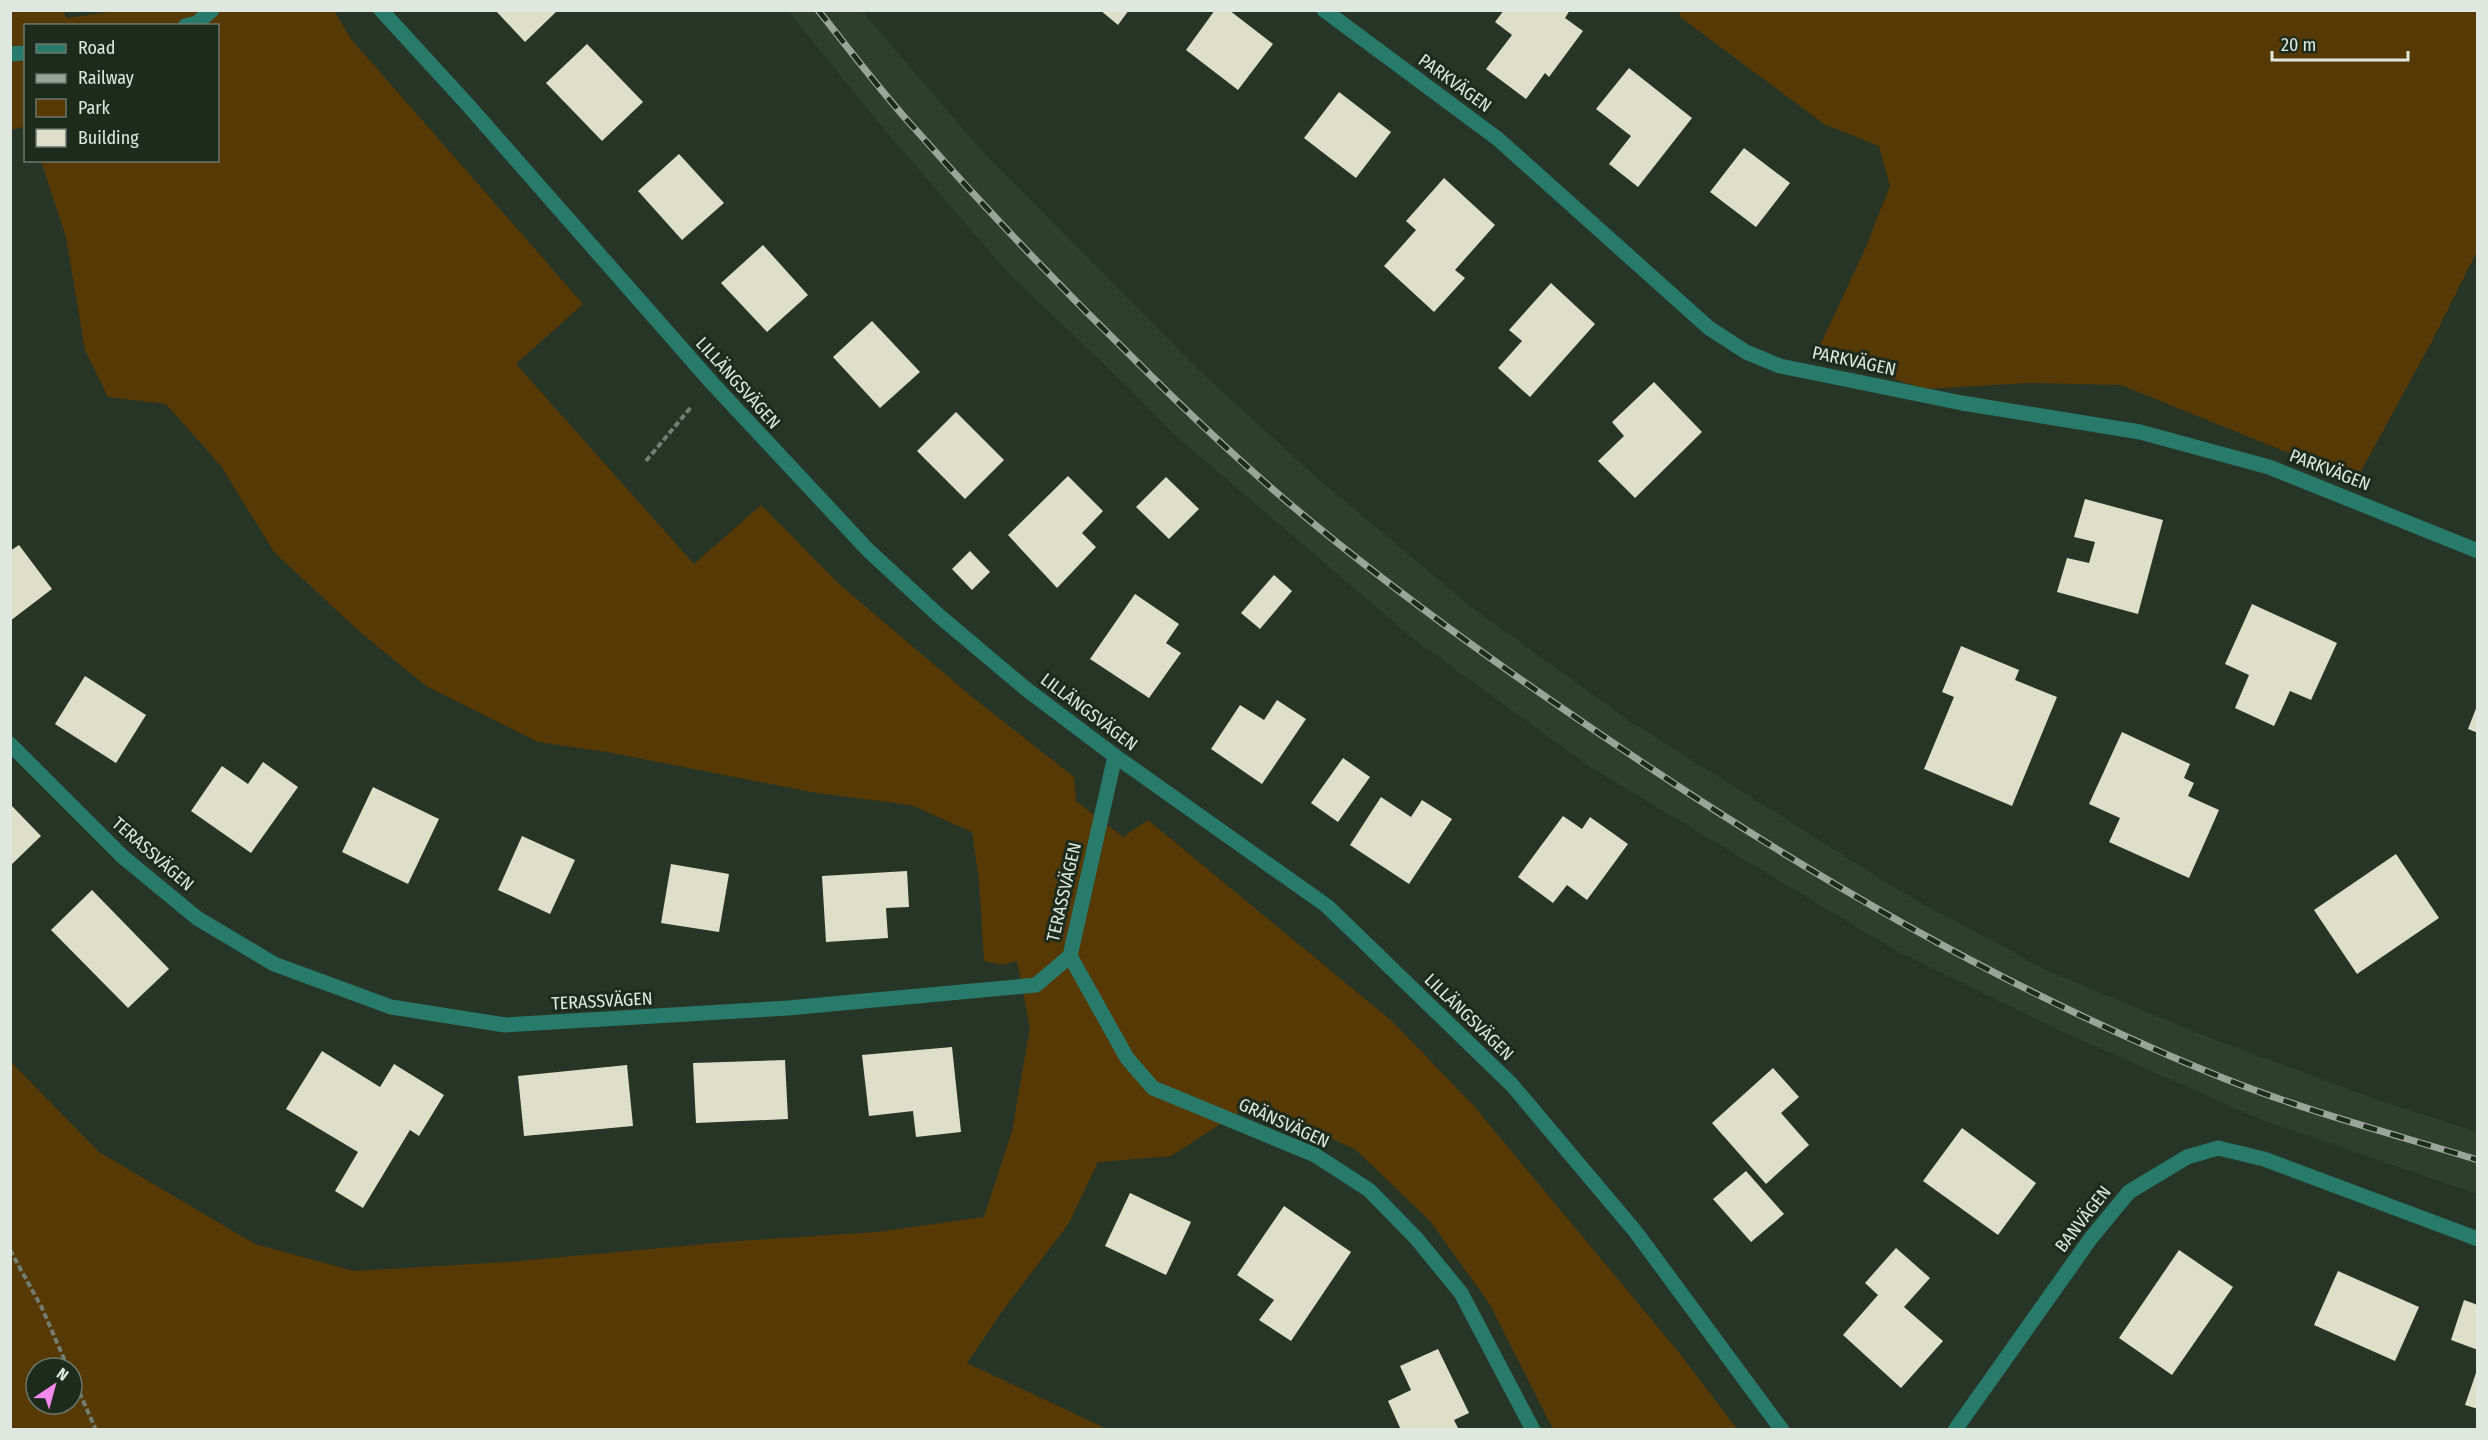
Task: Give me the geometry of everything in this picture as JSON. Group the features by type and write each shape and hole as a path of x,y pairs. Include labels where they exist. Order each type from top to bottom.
{"street":[{"path":"193,24 212,10"},
{"name":"LILLÄNGSVÄGEN","path":"381,10 468,105 712,383 868,550 937,614 1026,689 1115,756 1327,906 1512,1085 1635,1231 1782,1430"},
{"name":"PARKVÄGEN","path":"1324,10 1498,139 1709,328 1746,351 1780,366 1962,403 2140,432 2183,443 2269,467 2478,550"},
{"name":"TERASSVÄGEN","path":"10,744 123,857 197,918 274,964 391,1007 505,1025 639,1019 788,1008 1036,985 1070,956 1115,756"},
{"name":"GRÄNSVÄGEN","path":"1070,956 1127,1058 1153,1089 1315,1155 1369,1190 1385,1206 1416,1238 1461,1293 1533,1430"},
{"name":"BANVÄGEN","path":"1955,1430 2091,1238 2129,1192 2187,1157 2218,1148 2264,1159 2478,1239"}],"path":[{"path":"646,461 712,383"},
{"path":"10,1250 42,1308 63,1356"},
{"path":"84,1403 96,1430"}],"shaded area":[{"path":"788,11 862,11 982,151 1203,374 1316,477 1470,606 1628,720 1903,893 2050,972 2210,1038 2384,1102 2477,1132 2477,1194 2262,1120 2054,1028 1893,949 1590,767 1412,638 1176,436 1007,272 879,123"}],"green space":[{"path":"122,10 334,11 351,39 583,304 516,364 694,564 761,505 839,584 971,696 1074,777 1076,801 1123,837 1148,820 1393,1022 1473,1105 1681,1355 1737,1429 1553,1429 1489,1303 1430,1221 1356,1150 1255,1102 1171,1156 1098,1162 1069,1223 1001,1313 967,1363 1107,1429 11,1429 10,1061 99,1152 255,1244 354,1271 507,1262 738,1241 877,1232 984,1217 1012,1131 1030,1028 1017,961 1003,965 984,961 979,879 972,832 911,805 817,793 607,752 538,742 426,686 360,632 274,552 221,466 166,404 108,397 85,350 66,237 41,162 219,162 219,24 24,24 24,127 11,130 11,11 63,11 67,18"},
{"path":"1679,11 2477,11 2477,251 2432,341 2360,473 2286,452 2121,385 2028,383 1925,389 1816,354 1865,249 1890,186 1879,146 1824,124 1680,17"}],"building":[{"path":"495,10 558,10 525,42"},
{"path":"1100,10 1129,10 1118,25"},
{"path":"1215,10 1229,10 1273,44 1238,90 1186,50"},
{"path":"1504,10 1570,10 1565,18 1583,31 1549,77 1545,73 1526,99 1486,69 1512,35 1495,22"},
{"path":"587,44 643,102 602,141 546,83"},
{"path":"1629,68 1692,118 1638,187 1609,164 1631,136 1596,109"},
{"path":"1339,92 1391,132 1356,178 1304,138"},
{"path":"1744,148 1790,183 1756,227 1710,192"},
{"path":"679,154 724,203 682,240 638,191"},
{"path":"1444,178 1495,225 1455,270 1465,278 1434,312 1384,266 1416,230 1406,221"},
{"path":"763,245 808,295 767,332 721,283"},
{"path":"1551,283 1595,324 1530,397 1498,368 1522,341 1509,330"},
{"path":"872,321 920,372 880,408 833,357"},
{"path":"1654,382 1702,432 1635,498 1598,461 1624,436 1612,422"},
{"path":"956,412 1004,460 965,499 917,451"},
{"path":"1068,476 1103,511 1082,533 1096,547 1057,588 1008,535"},
{"path":"1166,477 1199,509 1169,539 1136,507"},
{"path":"2085,499 2163,520 2138,614 2057,592 2067,558 2089,563 2095,542 2074,537"},
{"path":"19,545 52,589 10,621 10,551"},
{"path":"970,551 990,572 972,590 952,569"},
{"path":"1274,575 1292,591 1260,629 1241,613"},
{"path":"1135,594 1179,624 1166,643 1181,653 1149,698 1090,659"},
{"path":"2252,604 2337,643 2311,700 2290,691 2274,726 2235,708 2249,675 2225,664"},
{"path":"1961,646 2019,670 2015,680 2057,697 2012,806 1924,769 1954,697 1942,692"},
{"path":"85,676 146,715 116,763 55,724"},
{"path":"1277,700 1306,719 1262,784 1211,749 1240,705 1264,720"},
{"path":"2478,706 2478,733 2468,729"},
{"path":"2122,732 2190,764 2184,778 2194,783 2188,796 2219,810 2189,878 2109,842 2120,818 2089,804"},
{"path":"1343,758 1370,777 1338,822 1311,803"},
{"path":"263,762 298,787 251,853 191,811 222,766 248,784"},
{"path":"373,787 439,819 408,884 342,852"},
{"path":"1381,797 1411,817 1422,800 1452,819 1409,884 1350,845"},
{"path":"10,804 41,836 10,866"},
{"path":"1563,816 1582,829 1590,817 1628,844 1587,900 1567,885 1553,903 1518,877"},
{"path":"522,836 575,860 550,914 498,890"},
{"path":"2396,854 2439,918 2357,974 2314,910"},
{"path":"671,864 729,874 719,932 661,923"},
{"path":"907,871 909,907 886,908 888,938 826,942 822,876"},
{"path":"92,890 169,969 128,1008 51,930"},
{"path":"952,1047 961,1132 916,1137 913,1111 869,1116 862,1055"},
{"path":"322,1051 380,1087 394,1064 444,1095 419,1136 410,1130 363,1208 335,1191 358,1152 286,1109"},
{"path":"785,1060 788,1119 696,1123 693,1063"},
{"path":"627,1065 633,1126 524,1136 518,1076"},
{"path":"1773,1068 1799,1097 1781,1113 1809,1145 1766,1184 1712,1123"},
{"path":"1962,1128 2036,1183 1998,1235 1923,1181"},
{"path":"1746,1171 1784,1214 1751,1242 1713,1199"},
{"path":"1130,1193 1191,1222 1166,1275 1105,1246"},
{"path":"1284,1206 1351,1252 1291,1341 1259,1320 1274,1300 1237,1275"},
{"path":"1896,1248 1930,1278 1904,1307 1943,1341 1901,1388 1843,1335 1878,1295 1865,1283"},
{"path":"2179,1250 2233,1287 2172,1375 2119,1338"},
{"path":"2338,1271 2419,1307 2395,1361 2314,1325"},
{"path":"2464,1300 2478,1305 2478,1350 2451,1340"},
{"path":"1438,1349 1469,1413 1454,1420 1459,1430 1401,1430 1388,1401 1411,1390 1400,1366"},
{"path":"2478,1370 2478,1409 2465,1405"}],"railway":[{"path":"818,10 890,101 994,216 1198,422 1270,487 1360,561 1444,625 1530,686 1661,775 1796,861 1934,941 2076,1014 2254,1090 2349,1122 2478,1160"}]}
